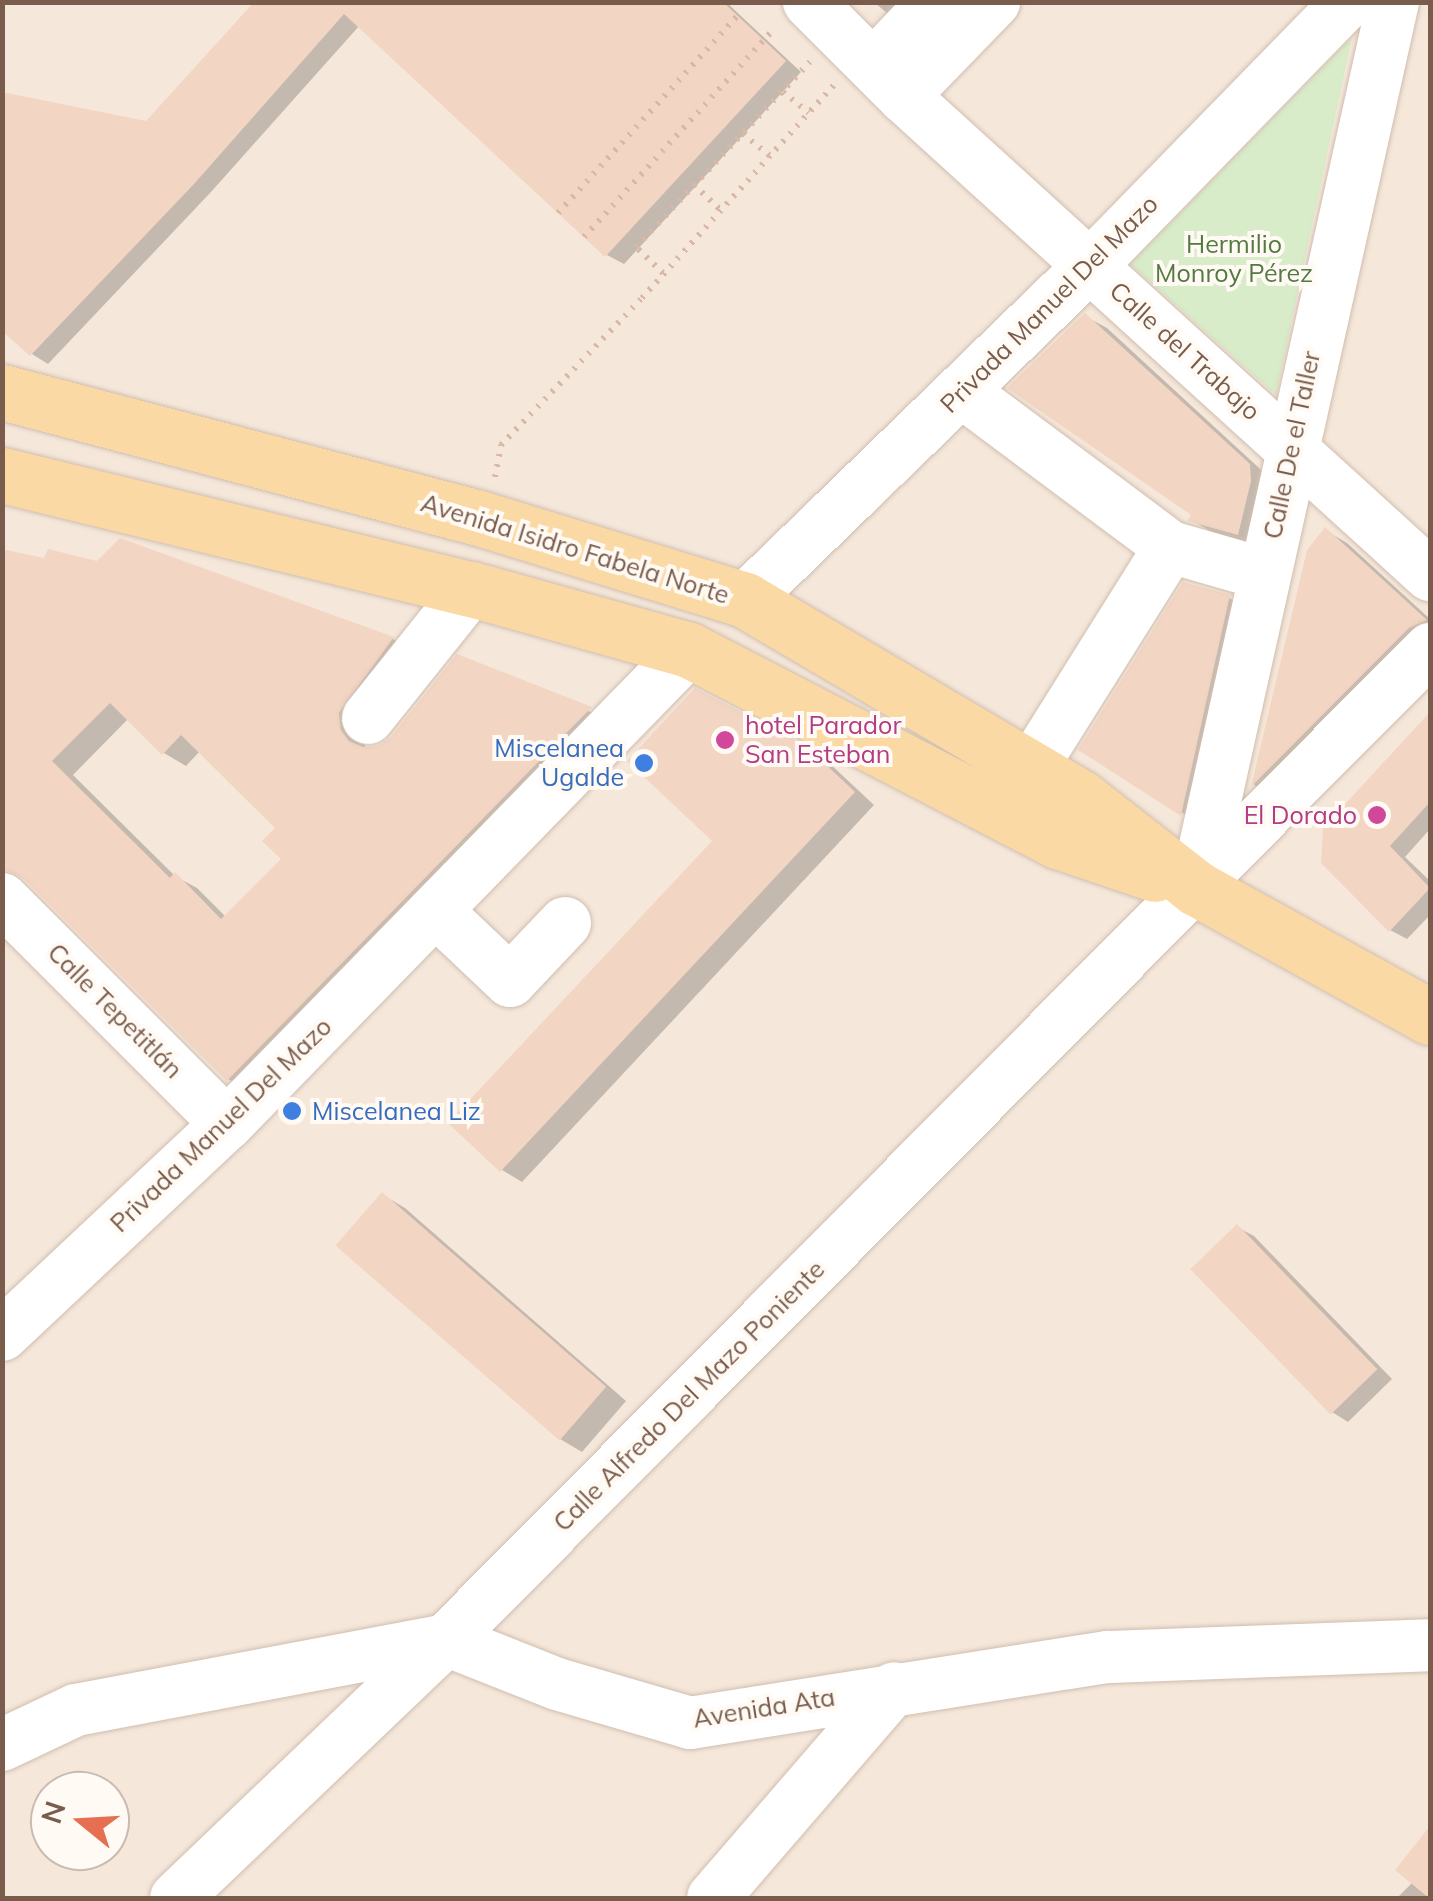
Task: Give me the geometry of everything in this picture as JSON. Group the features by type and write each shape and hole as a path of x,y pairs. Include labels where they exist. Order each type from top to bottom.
{"main road":[{"name":"Avenida Isidro Fabela Norte","path":"2,392 481,519 745,600 1081,798 1196,888 1430,1017"},
{"name":"Avenida Isidro Fabela Norte","path":"2,474 464,588 689,650 1058,841 1196,888"},
{"path":"464,588 481,519"}],"street":[{"path":"872,33 994,2"},
{"name":"Privada Manuel Del Mazo","path":"745,600 1090,266 1348,2"},
{"name":"Calle De el Taller","path":"1196,888 1291,446 1393,2"},
{"name":"Calle del Trabajo","path":"872,33 1090,266 1430,574"},
{"path":"961,390 1170,547 1264,574"},
{"path":"1032,768 1170,547"},
{"path":"368,718 464,588"},
{"name":"Calle Alfredo Del Mazo Poniente","path":"176,1898 446,1640 1430,648"},
{"name":"Privada Manuel Del Mazo","path":"2,1335 227,1124 689,650"},
{"name":"Calle Tepetitlán","path":"2,899 227,1124"},
{"path":"436,912 510,980 565,923"},
{"path":"2,1745 76,1710 446,1640"},
{"name":"Avenida Ata","path":"446,1640 557,1684 690,1723 1108,1657 1430,1645"},
{"path":"713,1898 894,1688"}],"path":[{"path":"558,212 737,16"},
{"path":"663,273 636,248 783,92 872,33"},
{"path":"481,519 501,445 809,113 872,33"},
{"path":"584,237 872,33"},
{"path":"783,92 809,113"},
{"path":"743,134 770,156"},
{"path":"694,185 721,210"}],"shaded area":[{"path":"3,3 1430,3 1430,1898 3,1898"}],"green space":[{"name":"Hermilio Monroy Pérez","path":"1352,37 1276,395 1130,264"}],"building":[{"path":"254,2 723,2 786,61 605,257 344,14 194,184 30,356 2,331 2,92 146,121"},
{"path":"1085,313 1250,464 1251,481 1238,535 1187,521 1191,515 1007,388"},
{"path":"1325,527 1427,620 1409,628 1251,787 1307,550"},
{"path":"120,538 394,637 339,713 341,730 349,741 363,747 378,746 391,737 457,654 592,707 227,1081 23,878 2,869 2,549 44,558 48,549 97,561","holes":["110,703 162,755 181,735 275,828 262,841 281,859 221,919 175,872 170,878 52,761"]},
{"path":"1183,582 1230,595 1181,816 1078,750"},
{"path":"695,688 806,746 855,792 500,1172 448,1123 712,841 627,761"},
{"name":"El Dorado","path":"1430,712 1430,802 1390,846 1430,888 1389,932 1321,863 1323,828"},
{"path":"382,1192 606,1387 560,1440 335,1246"},
{"path":"1237,1224 1377,1369 1331,1414 1190,1269"},
{"path":"1430,1826 1430,1898 1429,1898 1395,1870"}],"place":[{"name":"hotel Parador San Esteban","path":"725,740"},
{"name":"Miscelanea Ugalde","path":"644,763"},
{"name":"El Dorado","path":"1377,815"},
{"name":"Miscelanea Liz","path":"292,1111"}]}
